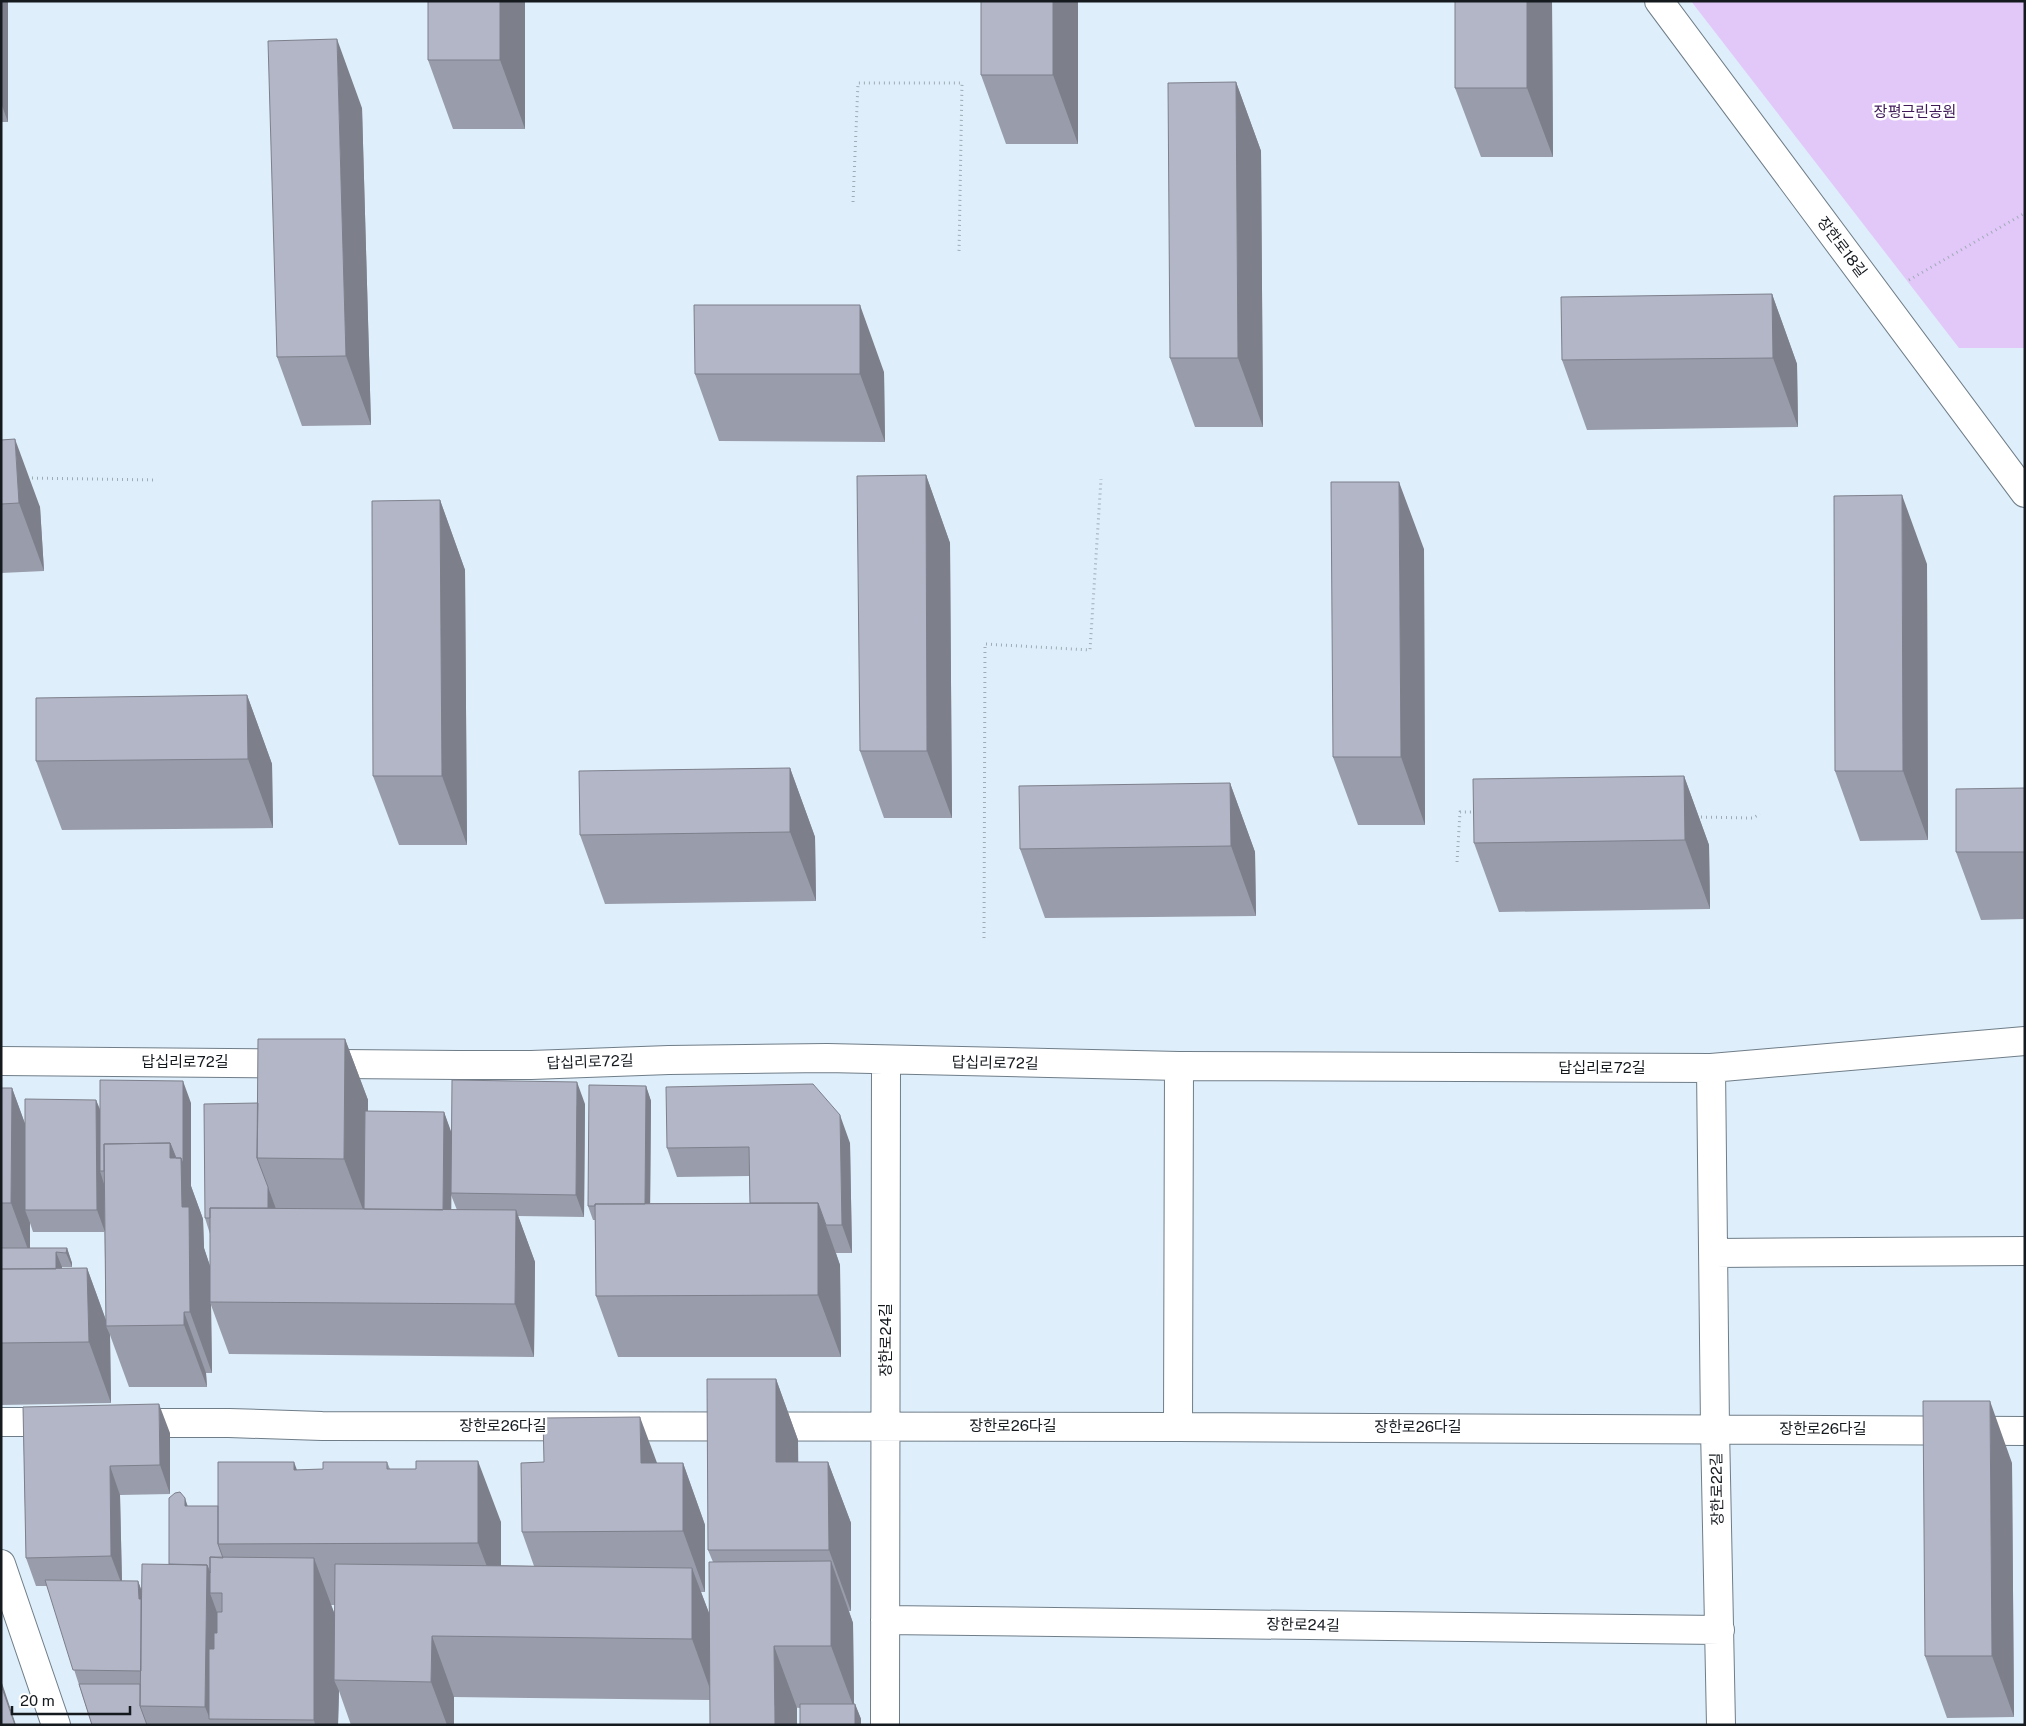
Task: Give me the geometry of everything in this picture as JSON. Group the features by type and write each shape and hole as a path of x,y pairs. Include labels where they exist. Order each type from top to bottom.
{"street":[{"name":"장한로18길","path":"1659,1 2025,493"},
{"name":"답십리로72길","path":"1,1061 477,1065 827,1058 886,1061 1179,1066 1711,1068 2025,1041"},
{"name":"장한로24길","path":"885,1725 886,1061"},
{"path":"1178,1427 1179,1066"},
{"name":"장한로22길","path":"1711,1068 1715,1428 1722,1725"},
{"path":"1714,1253 2025,1251"},
{"name":"장한로26다길","path":"1,1422 229,1423 303,1426 1715,1428 2025,1431"},
{"path":"1,1564 56,1725"},
{"name":"장한로24길","path":"885,1620 1720,1630"}],"path":[{"path":"854,202 858,83 962,83 959,253"},
{"path":"1906,282 2025,212"},
{"path":"21,478 157,480"},
{"path":"984,938 985,644 1090,650 1101,479"},
{"path":"1457,862 1460,812 1480,812"},
{"path":"1694,816 1752,818 1760,814"}],"green space":[{"name":"장평근린공원","path":"1691,1 2025,1 2025,348 1959,348"}],"building":[{"path":"428,1 500,1 500,60 428,60"},
{"path":"981,1 1053,1 1053,75 981,75"},
{"path":"1455,1 1527,1 1527,88 1455,88"},
{"path":"337,39 346,356 277,357 268,41"},
{"path":"1236,82 1238,358 1170,358 1168,83"},
{"path":"1772,294 1773,358 1562,360 1561,297"},
{"path":"694,305 860,305 860,374 695,374"},
{"path":"15,439 19,503 1,504 1,440"},
{"path":"926,475 927,751 860,751 857,476"},
{"path":"1331,482 1399,482 1401,757 1333,757"},
{"path":"1902,495 1903,771 1835,771 1834,496"},
{"path":"440,500 442,776 373,776 372,501"},
{"path":"247,695 248,759 36,761 36,698"},
{"path":"790,768 790,832 580,835 579,771"},
{"path":"1684,776 1685,840 1474,843 1473,779"},
{"path":"1230,783 1231,846 1020,849 1019,786"},
{"path":"2025,788 2025,852 1956,852 1956,789"},
{"path":"258,1039 345,1039 344,1159 257,1158"},
{"path":"100,1080 183,1081 183,1164 181,1158 176,1158 170,1143 104,1144 104,1171 100,1171"},
{"path":"452,1080 577,1082 576,1195 451,1193"},
{"path":"813,1084 840,1115 842,1225 826,1225 818,1203 750,1203 749,1147 667,1148 666,1087"},
{"path":"589,1085 646,1086 645,1204 595,1204 595,1206 588,1206"},
{"path":"1,1088 12,1088 11,1203 1,1203"},
{"path":"25,1099 96,1100 97,1210 25,1210"},
{"path":"258,1103 257,1158 268,1187 268,1208 210,1208 210,1218 205,1218 204,1104"},
{"path":"365,1111 444,1112 443,1210 364,1209"},
{"path":"170,1143 170,1158 181,1158 182,1207 189,1207 190,1312 184,1312 184,1325 106,1326 104,1144"},
{"path":"818,1203 818,1295 596,1296 595,1204"},
{"path":"210,1208 516,1210 515,1304 210,1302"},
{"path":"1,1248 67,1248 66,1253 56,1252 56,1269 1,1269"},
{"path":"87,1268 89,1342 1,1343 1,1269"},
{"path":"707,1379 776,1379 776,1462 828,1462 829,1550 708,1550"},
{"path":"1923,1401 1990,1401 1992,1656 1925,1656"},
{"path":"159,1404 160,1465 110,1466 111,1556 26,1558 23,1407"},
{"path":"640,1417 641,1463 683,1463 683,1531 522,1532 521,1463 544,1462 543,1418"},
{"path":"416,1461 478,1461 478,1543 218,1544 218,1462 294,1462 294,1470 323,1469 323,1462 387,1462 387,1469 416,1469"},
{"path":"180,1492 185,1498 185,1506 218,1506 218,1544 223,1558 210,1557 210,1573 207,1565 169,1564 169,1498 175,1493"},
{"path":"210,1557 314,1558 314,1720 209,1719 209,1649 214,1649 214,1633 217,1633 217,1612 222,1612 222,1593 210,1593"},
{"path":"831,1561 831,1646 774,1646 775,1725 710,1725 709,1562"},
{"path":"142,1564 207,1565 205,1707 140,1706"},
{"path":"335,1564 692,1568 692,1639 432,1636 431,1682 334,1680"},
{"path":"45,1580 138,1581 139,1599 141,1599 141,1671 73,1670"},
{"path":"79,1684 140,1684 140,1706 147,1725 92,1725"},
{"path":"1,1685 15,1725 1,1725"},
{"path":"800,1704 855,1704 855,1725 800,1725"}]}
